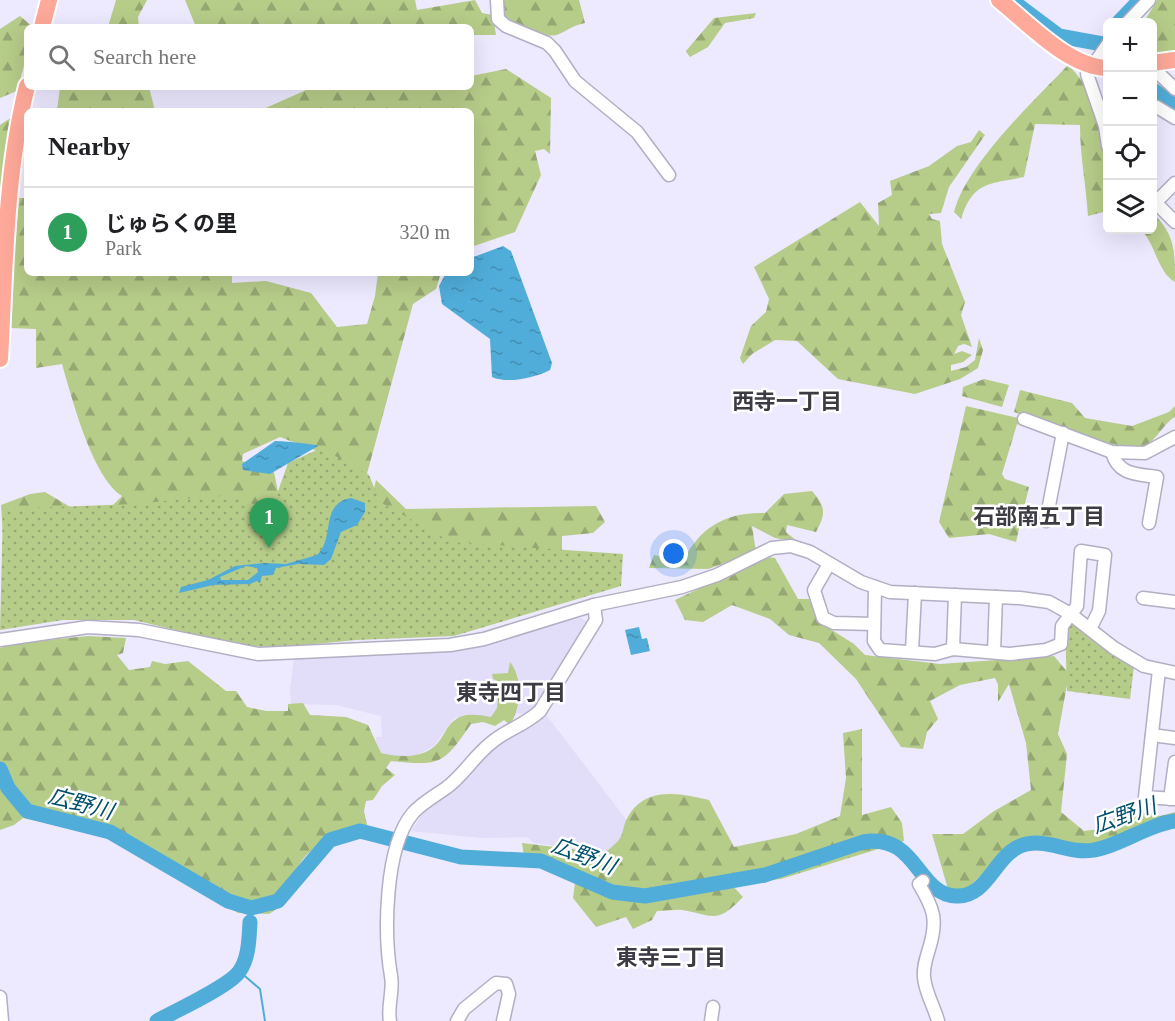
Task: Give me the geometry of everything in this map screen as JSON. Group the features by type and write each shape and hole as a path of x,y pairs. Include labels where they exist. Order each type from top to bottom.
{"main road":[{"path":"43,24 49,0"},
{"path":"999,0 1072,58 1099,67"},
{"path":"1157,62 1175,60"},
{"path":"0,359 10,193 15,146 26,90"}],"street":[{"path":"497,0 495,9 498,19 506,26 547,44 555,51 575,81 636,132 669,175"},
{"path":"1132,18 1149,0"},
{"path":"1099,67 1087,77 1097,98 1106,126"},
{"path":"1156,72 1175,89"},
{"path":"1157,107 1175,118"},
{"path":"1157,198 1175,183"},
{"path":"1157,203 1175,222"},
{"path":"1024,419 1112,452 1145,453 1175,437"},
{"path":"1046,521 1063,433"},
{"path":"1112,452 1115,465 1127,473 1157,477 1149,522"},
{"path":"0,640 88,627 139,630 258,654 450,645 484,639 594,605 688,585 717,575 772,548 800,548 875,587 890,592 1035,599 1050,602 1069,613 1114,648 1144,666 1175,673"},
{"path":"875,587 874,641 880,650 934,654 954,650 994,652 1046,650 1061,644 1062,626 1069,613 1077,606 1082,551 1105,555 1099,611 1090,629"},
{"path":"829,564 814,590 823,618 834,623 874,624"},
{"path":"912,651 915,593"},
{"path":"954,650 955,595"},
{"path":"994,652 996,597"},
{"path":"1143,598 1175,602"},
{"path":"390,1021 388,1008 391,976 386,951 392,857 402,830 413,813 447,787 490,744 528,722 540,711 596,620 594,605"},
{"path":"1159,670 1145,797 1173,799 1175,762"},
{"path":"1152,735 1175,738"},
{"path":"923,881 919,884 933,906 935,920 924,966 924,978 938,1021"},
{"path":"457,1021 464,1009 496,983 506,984 509,994 502,1021"},
{"path":"0,997 2,1021"},
{"path":"711,1021 714,1006"}],"shaded area":[{"path":"581,618 589,623 538,709 522,714 512,712 500,675 498,710 492,719 467,715 454,718 434,746 411,758 388,757 376,750 376,737 382,737 381,716 337,705 291,704 290,689 294,657 440,649"},
{"path":"544,712 631,826 624,839 606,853 534,843 527,837 482,838 411,831 424,812 455,789 495,747 533,725"}],"green space":[{"path":"116,0 147,0 138,17 139,24 109,24"},
{"path":"185,0 415,0 417,10 475,0 482,13 493,15 496,35 474,35 474,24 195,24"},
{"path":"501,0 579,0 585,23 553,36 538,33 503,14"},
{"path":"1157,0 1175,0 1175,55 1157,56 1157,18 1146,18"},
{"path":"756,13 754,18 725,23 708,47 690,57 686,51 714,18"},
{"path":"20,16 29,24 24,24 24,66 17,91 0,98 0,29"},
{"path":"1068,65 1091,96 1102,134 1103,212 1088,216 1080,125 1035,124 1024,177 984,186 971,197 961,219 954,212 961,193 972,174 1020,115"},
{"path":"506,69 551,98 550,154 544,149 535,151 541,175 515,232 474,246 474,108 266,108 306,90 474,90 474,75"},
{"path":"60,90 150,90 154,108 57,108"},
{"path":"15,115 0,283 0,125"},
{"path":"979,130 985,135 949,187 941,213 929,214 932,219 940,221 942,244 965,302 961,315 972,347 964,344 958,346 954,354 962,351 972,355 963,362 951,365 951,371 966,367 975,360 979,338 983,350 978,368 960,379 915,394 838,379 797,341 775,340 752,354 743,364 740,358 751,326 766,312 769,299 754,267 860,202 879,226 878,203 892,195 890,181 929,166 957,146 971,142"},
{"path":"19,198 24,198 24,276 232,276 232,283 266,281 311,293 337,327 367,324 378,276 440,276 436,289 413,304 365,481 325,454 280,437 243,454 242,461 274,472 280,502 4,549 1,505 30,494 45,492 77,511 108,510 122,496 111,486 92,455 77,416 62,364 36,368 36,329 9,328"},
{"path":"1157,218 1170,236 1175,261 1175,282 1164,272 1144,234 1157,234"},
{"path":"984,379 1009,385 1002,407 962,396 963,387"},
{"path":"1020,390 1072,403 1085,418 1132,426 1169,412 1175,406 1175,417 1151,442 1140,447 1130,447 1097,440 1014,412"},
{"path":"966,406 1018,418 1022,423 1021,426 1017,424 1002,474 1005,479 1029,487 1016,542 989,534 949,538 939,522"},
{"path":"321,448 369,475 380,502 451,542 623,554 621,586 454,636 356,640 283,647 241,646 134,620 63,620 0,630 3,509 134,504 226,495 254,504 277,494 288,463"},
{"path":"376,480 406,509 596,506 605,522 593,533 562,536 562,558 459,551 369,510"},
{"path":"812,491 822,506 822,520 816,532 787,525 786,532 798,542 775,538 752,526 756,552 708,569 649,568 654,555 683,561 706,531 726,519 751,513 765,513 784,494"},
{"path":"766,557 775,558 798,599 809,599 819,622 854,644 865,655 940,664 1054,656 1069,674 1058,734 1067,754 1061,812 1084,831 1099,829 1129,808 1160,816 1175,812 1175,818 1139,827 1103,844 1087,845 1031,836 1007,849 967,889 948,889 932,834 963,834 994,811 1031,790 1026,743 1009,684 998,702 998,685 995,678 960,685 930,701 938,719 927,732 923,749 901,747 856,679 819,643 789,635 770,619 732,605 703,622 685,620 675,600"},
{"path":"1070,619 1121,660 1134,666 1130,699 1067,691 1065,625"},
{"path":"88,636 126,638 123,653 117,655 129,670 150,667 152,661 165,664 188,661 226,691 236,691 247,707 266,711 288,711 288,704 303,703 310,715 346,717 368,725 381,753 409,756 423,753 435,746 449,726 459,717 472,715 491,717 497,708 500,682 493,679 492,674 508,673 510,662 519,684 518,702 510,725 504,720 495,726 483,722 471,724 454,748 439,760 420,763 391,761 386,768 395,775 382,786 373,800 366,801 364,811 368,829 347,832 318,845 303,859 295,872 286,901 269,914 238,913 115,839 23,818 14,825 0,830 0,648 17,643"},
{"path":"862,729 862,815 891,807 902,823 904,841 781,879 731,884 743,897 721,915 709,916 679,910 657,911 652,920 633,929 626,917 596,927 573,898 575,883 547,866 525,864 522,843 604,853 621,837 627,819 638,804 657,795 678,794 709,800 734,847 796,834 840,816 846,778 843,733"}],"water":[{"path":"503,246 511,251 552,363 550,370 529,378 513,380 492,377 490,339 442,304 439,286 444,276 474,276 474,257"},
{"path":"275,441 318,446 270,474 243,470 242,464"},
{"path":"351,498 365,503 365,512 357,525 341,532 331,559 324,565 298,564 276,568 273,575 262,576 260,583 257,581 250,584 213,585 179,593 181,587 208,580 235,566 264,563 286,564 317,555 323,548 331,514 341,501","holes":["246,566 257,568 258,572 248,580 221,580 220,577"]},
{"path":"639,627 642,639 647,638 650,651 631,655 625,630"}],"waterway":[{"path":"1011,0 1059,36 1103,44"},
{"path":"1123,18 1140,0"},
{"path":"1157,93 1175,106"},
{"name":"広野川","path":"0,769 8,788 27,811 110,832 228,901 251,908 278,901 330,840 360,831 461,857 541,861 612,892 645,896 765,875 863,842 881,842 895,846 906,855 932,885 943,893 956,896 975,891 1002,860 1018,847 1037,843 1075,850 1094,850 1175,821"},
{"name":"広野川","path":"250,913 251,908"},
{"path":"157,1021 224,985 239,972 247,955 250,922"},
{"path":"239,971 260,989 265,1021"}],"place":[{"name":"じゅらくの里","path":"269,548"}],"district":[{"name":"西寺一丁目","path":"787,401"},
{"name":"石部南五丁目","path":"1039,516"},
{"name":"東寺四丁目","path":"511,692"},
{"name":"東寺三丁目","path":"671,957"}]}
